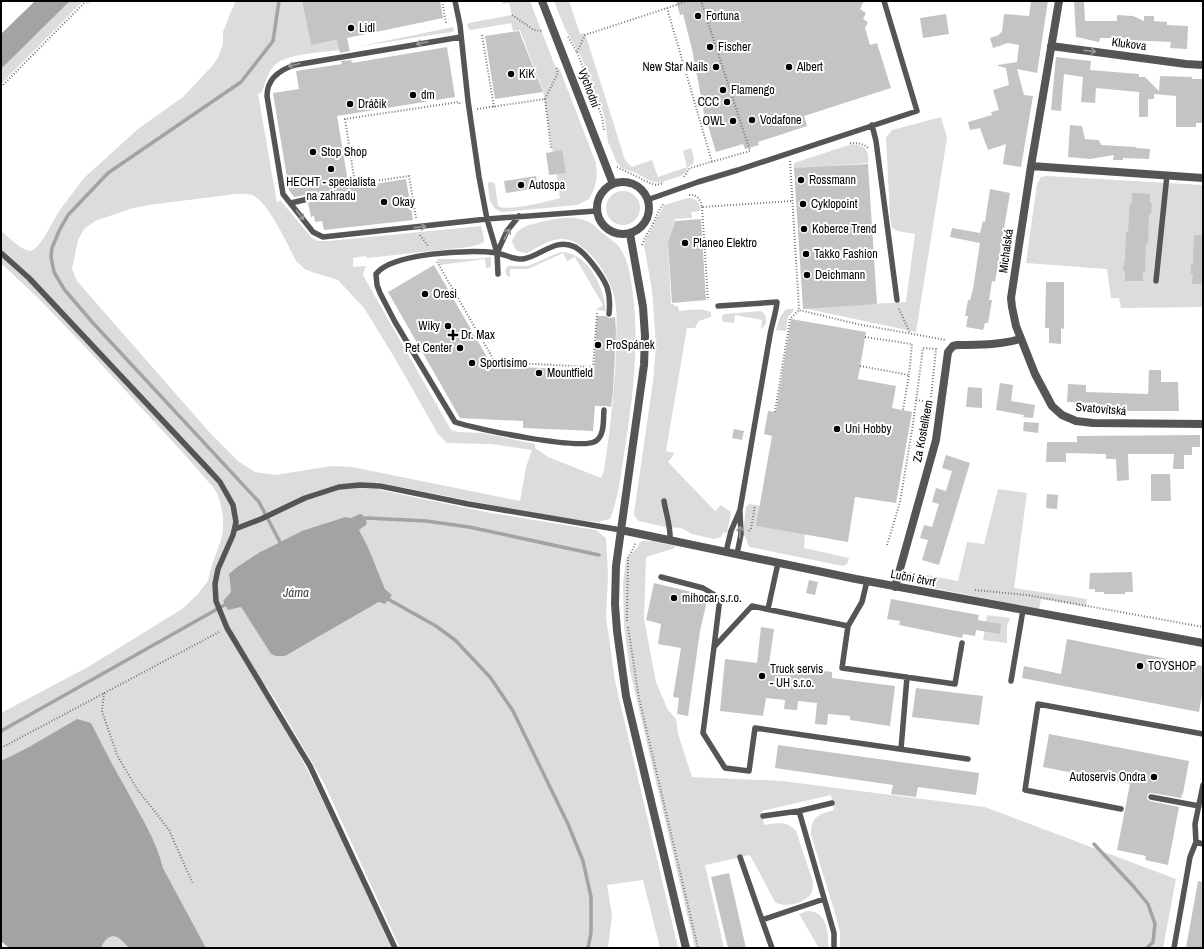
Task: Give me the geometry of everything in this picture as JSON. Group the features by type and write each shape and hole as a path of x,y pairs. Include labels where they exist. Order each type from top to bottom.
{"street":[{"name":"Východní","path":"542,1 613,184"},
{"name":"Michalská","path":"1020,339 1013,316 1011,298 1058,1"},
{"name":"Klukova","path":"1052,46 1203,65"},
{"path":"1031,166 1203,178"},
{"path":"621,182 633,185 644,192 648,200 649,212 647,218 640,228 630,234 622,235 608,230 602,225 596,211 596,205 604,190 613,184 621,182"},
{"path":"630,234 643,307 645,336 644,365 616,566 615,604 617,631 626,696 686,948"},
{"path":"956,345 991,345 1020,339"},
{"name":"Svatovítská","path":"1020,339 1041,388 1052,406 1062,415 1076,421 1110,424 1203,424"},
{"name":"Za Kostelíkem","path":"895,586 936,440 948,352 953,346 956,345"},
{"name":"Luční čtvrť","path":"621,530 867,581 1203,643"}],"lane":[{"path":"455,1 479,177 497,253 498,274"},
{"path":"648,200 698,182 917,111 884,1"},
{"path":"461,37 295,65 276,73 270,82 266,96 283,194 313,232 323,237 519,216 596,211"},
{"path":"872,125 876,141 897,300"},
{"path":"1156,282 1167,175"},
{"path":"291,203 308,199"},
{"path":"497,253 507,231 519,216"},
{"path":"604,410 603,431 599,438 592,443 545,441 470,427 455,422 451,418 395,322 380,293 376,274 381,268 411,257 471,252 497,253 523,259 553,245 560,244 574,246 590,261 602,278 607,288 609,298 609,314"},
{"path":"1,253 29,278 119,372 220,482 233,505 236,522 235,529 218,569 215,584 216,601 227,628 310,766 396,948"},
{"path":"718,306 777,302 777,311 773,320 770,335 740,510 741,534 737,554"},
{"path":"235,529 261,519 305,498 339,487 360,485 380,486 468,504 621,530"},
{"path":"664,501 671,530 670,540"},
{"path":"726,552 730,531 740,510"},
{"path":"768,609 778,563"},
{"path":"661,577 703,588 720,598 703,733 725,768 750,771 755,728 968,759"},
{"path":"867,581 862,602 848,626 842,668 955,684 962,642"},
{"path":"714,647 752,606 848,626"},
{"path":"1011,681 1022,610"},
{"path":"900,749 907,677"},
{"path":"1120,808 1025,790 1038,704 1203,734"},
{"path":"1174,948 1190,857 1196,842 1195,824 1203,784"},
{"path":"1151,797 1199,806"},
{"path":"763,816 832,803"},
{"path":"799,810 834,933 834,948"},
{"path":"1196,842 1203,844"},
{"path":"740,857 772,948"},
{"path":"762,920 824,899"}],"path":[{"path":"1,87 86,1"},
{"path":"442,1 446,24"},
{"path":"577,52 585,35 687,1"},
{"path":"682,178 686,175 690,168 750,151 701,1"},
{"path":"667,8 712,162"},
{"path":"512,15 525,22 534,30 544,32 541,24"},
{"path":"482,35 494,107"},
{"path":"551,148 545,99 558,73 556,66"},
{"path":"420,220 416,220 409,176 355,184 345,119 459,102 461,111 545,99"},
{"path":"843,145 859,143 865,145 869,149"},
{"path":"775,412 790,319 799,310 790,153"},
{"path":"684,197 690,195 697,197 701,201 708,300"},
{"path":"702,207 792,201"},
{"path":"415,227 433,254 495,362 593,367 597,313"},
{"path":"897,300 910,333"},
{"path":"799,310 857,324 943,339 956,345"},
{"path":"865,337 912,344 903,410"},
{"path":"887,545 900,502 923,348 936,349 929,408"},
{"path":"860,366 908,375"},
{"path":"916,400 930,402"},
{"path":"748,533 751,530 755,505"},
{"path":"974,590 1027,595 1203,627"},
{"path":"1,748 227,628"},
{"path":"104,693 102,711 117,755 137,789 168,830 193,884"}],"shaded area":[{"path":"70,1 83,1 1,84 1,69"},
{"path":"83,1 91,1 88,4"},
{"path":"236,1 304,1 302,2 311,45 338,40 340,50 306,54 288,58 276,64 267,77 262,92 258,94 277,203 280,200 312,238 318,241 329,241 481,226 484,242 469,247 367,258 366,256 353,258 353,267 366,266 363,274 364,277 451,430 458,432 483,433 535,444 535,448 548,457 601,478 604,471 608,440 615,363 617,324 612,288 594,258 583,247 573,241 565,239 552,240 527,253 516,250 512,242 517,232 525,227 535,223 571,218 590,222 617,244 623,253 627,262 632,288 635,348 631,408 618,493 610,519 598,522 569,519 376,482 380,490 491,513 596,530 606,538 608,575 606,617 615,681 678,948 660,948 643,880 607,885 612,915 608,948 400,948 323,781 276,701 266,686 254,677 280,719 309,773 392,948 206,948 163,868 156,846 146,825 91,723 29,747 1,761 1,713 88,667 182,609 197,595 208,581 221,540 223,516 217,493 184,454 87,349 40,300 1,263 1,231 15,243 27,250 31,251 37,247 59,211 84,178 138,129 183,97 212,66 218,58 223,43 223,32","holes":["235,194 249,194 260,200 278,226 296,261 306,270 338,280 364,308 393,355 438,434 447,443 491,444 532,450 526,467 520,501 352,467 332,466 275,475 255,472 238,461 211,434 77,281 72,269 78,240 84,229 95,221 133,208","363,515 367,522 366,525 359,530 368,547 385,589 392,595 285,656 276,656 271,654 241,607 228,609 223,601 231,592 229,577 231,572 257,554 285,539 345,517 351,518"]},
{"path":"502,1 530,1 555,66 560,70 596,163 597,178 594,189 589,199 577,205 503,212 492,205 489,197 488,184 489,182 492,182 495,184 498,206 503,208 519,207 560,198 543,91 520,30 513,31 511,23 471,30 467,25 469,23 512,15 509,3 503,4"},
{"path":"554,1 569,1 580,34 585,33 625,160 632,167 652,160 658,177 687,167 683,151 691,148 694,158 693,164 688,167 686,172 681,176 659,183 622,168 617,163 608,142 604,115 580,54 565,29"},
{"path":"453,27 453,32 356,47"},
{"path":"941,117 947,138 916,332 803,308 906,302 915,234 898,231 892,228 890,217 886,138 892,130"},
{"path":"852,144 866,149 868,154 868,163 794,169 794,163"},
{"path":"1047,176 1203,185 1203,307 1121,308 1119,298 1111,298 1107,269 1026,263 1037,184 1041,177"},
{"path":"623,191 635,196 640,208 635,220 623,225 611,220 606,208 611,196"},
{"path":"691,198 697,202 700,206 700,211 691,212 692,218 675,219 668,242 671,304 678,306 679,311 704,310 711,312 711,317 699,321 695,328 687,328 666,451 674,453 668,462 715,511 721,505 731,512 727,533 724,532 721,537 714,539 692,534 681,528 666,527 639,521 635,517 634,513 653,382 656,346 652,290 644,245 664,205"},
{"path":"563,252 572,254 588,265 602,292 606,311 596,310 603,305 575,257 567,261 563,253 528,269 510,269 510,277 507,276 505,271 508,266 528,266"},
{"path":"491,257 491,266 489,268 486,268 485,259 440,265 437,259 476,259"},
{"path":"786,309 795,309 788,317 786,331 776,330 780,317"},
{"path":"761,311 765,315 766,323 761,328 762,320 735,315 734,323 724,322 722,320 722,316 724,314"},
{"path":"998,489 1027,493 1014,588 1087,599 1086,607 1041,599 1039,609 903,582 906,571 958,581 967,542 984,544"},
{"path":"749,504 760,506 757,526 805,534 804,548 849,558 847,564 843,566 750,547 743,534 746,507"},
{"path":"642,541 653,541 675,546 675,548 646,557 644,619 656,682 668,710 676,719 678,734 692,777 782,781 985,807 1176,879 1163,948 840,948 840,932 811,835 812,824 816,817 834,810 831,795 762,811 764,825 777,823 785,824 796,831 813,882 813,890 811,894 799,903 784,905 775,902 750,855 705,865 724,948 695,948 630,671 624,626 623,584 626,559"},
{"path":"987,615 1010,618 1007,626 1007,643 983,640"},
{"path":"807,911 819,914 823,919 827,930 828,948 819,948 799,914"},
{"path":"111,936 117,937 129,948 101,948 106,939"}],"water":[{"path":"35,1 70,1 1,69 1,34"},
{"name":"Jáma","path":"360,514 363,515 367,522 366,525 359,530 368,547 385,589 392,595 385,604 379,602 285,656 276,656 271,654 241,607 228,610 223,601 231,592 229,574 260,552 302,531 345,517 351,518"},
{"path":"77,719 91,723 146,825 156,846 163,868 206,948 129,948 121,940 114,936 107,939 101,948 9,948 1,941 1,761 29,747"}],"building":[{"name":"Lidl","path":"302,1 440,1 443,18 347,38 350,51 340,53 337,40 311,45"},
{"name":"Albert","path":"676,1 864,1 860,9 866,13 863,19 868,22 865,28 870,45 877,43 891,88 804,116 807,126 758,142 759,145 745,149 743,144 716,152 704,113 692,49 683,14 680,15"},
{"path":"1031,1 1048,1 1037,73 1017,69 1024,95 1033,96 1021,167 1003,164 1006,144 988,150 980,128 970,130 968,122 992,115 991,112 999,110 993,90 1009,85 1006,68 998,65 1017,62 1019,45 1008,43 993,48 990,38 999,35 1002,32 1004,14 1029,16"},
{"path":"1074,1 1084,1 1085,21 1117,21 1117,15 1133,16 1144,21 1144,16 1154,16 1154,21 1167,22 1167,25 1188,26 1187,49 1170,48 1171,42 1127,40 1127,38 1100,38 1099,42 1076,37"},
{"path":"946,14 949,34 923,38 920,18"},
{"path":"519,31 543,92 495,99 485,36"},
{"name":"Stop Shop","path":"447,47 455,97 337,116 349,188 406,179 413,220 324,230 322,221 315,222 314,216 311,217 308,203 312,201 311,196 307,195 294,197 289,190 273,93 299,89 296,71 342,64 341,61 351,60 352,63"},
{"path":"1056,57 1091,61 1090,70 1139,74 1139,77 1145,77 1159,91 1160,76 1192,77 1192,79 1203,79 1203,123 1196,123 1196,127 1176,127 1176,96 1154,94 1154,99 1148,99 1148,117 1139,117 1139,92 1096,88 1095,103 1081,102 1083,77 1064,74 1061,111 1051,110"},
{"path":"1070,125 1082,126 1085,139 1099,140 1101,145 1150,149 1149,159 1123,158 1123,160 1113,160 1114,155 1090,159 1068,157"},
{"path":"562,150 566,173 549,175 546,153"},
{"path":"868,164 877,304 803,309 794,168"},
{"name":"Autospa","path":"536,176 538,188 506,193 504,181"},
{"path":"990,189 1010,193 995,282 992,281 989,300 992,300 988,323 985,323 983,330 966,327 968,316 965,316 968,300 970,300 973,289 980,243 950,237 952,228 980,233 983,221 985,222"},
{"path":"1132,193 1150,194 1150,203 1152,203 1151,214 1149,214 1148,243 1146,243 1145,272 1143,272 1143,281 1125,281 1125,271 1123,271 1125,261 1126,232 1128,232"},
{"path":"701,219 706,300 672,303 668,242 675,221"},
{"path":"1194,235 1203,235 1203,284 1192,284 1193,274 1191,274 1191,264 1193,264"},
{"path":"434,265 492,366 594,370 597,316 605,316 609,318 615,317 616,332 611,407 595,406 593,431 523,428 523,421 460,418 388,292"},
{"path":"1046,282 1064,282 1064,329 1061,328 1061,344 1049,343 1049,328 1045,328"},
{"name":"Uni Hobby","path":"791,319 866,332 858,379 896,386 892,408 912,412 896,503 855,497 848,542 756,526 772,436 764,434 768,411 776,412"},
{"path":"1149,370 1161,370 1161,382 1178,382 1179,411 1098,411 1098,403 1067,402 1068,384 1086,385 1086,392 1148,394"},
{"path":"1000,383 1013,385 1011,401 1035,405 1033,418 996,410"},
{"path":"968,387 982,388 982,408 966,407"},
{"path":"1024,422 1039,423 1038,433 1023,431"},
{"path":"734,429 744,431 742,440 732,438"},
{"path":"1200,435 1200,447 1192,447 1192,455 1184,455 1184,469 1173,469 1174,454 1128,454 1129,480 1117,481 1116,459 1106,459 1106,454 1066,453 1066,462 1046,462 1047,442 1077,442 1077,436"},
{"path":"946,455 970,463 939,565 922,560 928,540 920,538 924,525 932,527 939,504 932,502 936,488 946,491 952,471 942,468"},
{"path":"1151,474 1170,474 1171,501 1151,501"},
{"path":"1047,494 1058,495 1057,509 1046,508"},
{"path":"1132,572 1133,592 1125,592 1125,594 1104,594 1104,592 1095,592 1095,589 1089,589 1090,573"},
{"path":"809,580 818,582 815,595 806,593"},
{"path":"654,583 708,596 700,631 688,716 677,714 679,698 673,697 681,648 658,644 661,624 646,620"},
{"path":"891,599 979,615 978,620 1001,624 1000,634 976,630 975,636 963,634 962,638 899,625 900,621 887,619"},
{"path":"761,627 774,629 769,664 832,672 832,678 895,686 890,726 850,720 850,716 828,714 827,725 815,724 817,703 798,701 797,710 784,709 785,700 766,698 763,716 720,711 725,659 757,663"},
{"path":"1067,639 1203,666 1203,690 1199,712 1022,678 1024,666 1061,674"},
{"path":"916,688 983,696 979,725 912,717"},
{"path":"1049,734 1189,761 1181,798 1152,793 1149,793 1147,796 1147,799 1150,801 1179,807 1168,865 1145,860 1146,856 1117,850 1130,784 1043,767"},
{"path":"778,745 979,773 976,795 918,787 916,797 891,794 893,785 775,768"},
{"path":"729,873 746,948 728,948 711,877"},
{"path":"1198,881 1203,882 1203,948 1186,948"}],"waterway":[{"path":"279,1 273,41 241,82 108,173 68,215 52,248 51,257 54,272 64,289 93,323 259,502 282,546"},
{"path":"363,520 366,518 426,521 469,527 599,555"},
{"path":"386,598 436,626 455,640 490,677 513,711 568,824 583,861 591,897 591,933 588,948"},
{"path":"1,731 228,603"},
{"path":"1094,844 1148,904 1155,924 1153,942 1147,948"}],"place":[{"name":"Fortuna","path":"698,16"},
{"name":"Lidl","path":"351,28"},
{"name":"Fischer","path":"710,47"},
{"name":"New Star Nails","path":"716,67"},
{"name":"Albert","path":"789,67"},
{"name":"KiK","path":"511,74"},
{"name":"Flamengo","path":"723,90"},
{"name":"dm","path":"413,95"},
{"name":"CCC","path":"727,102"},
{"name":"Dráčik","path":"350,104"},
{"name":"Vodafone","path":"752,120"},
{"name":"OWL","path":"733,121"},
{"name":"Stop Shop","path":"313,152"},
{"name":"HECHT - specialista na zahradu","path":"331,169"},
{"name":"Rossmann","path":"801,180"},
{"name":"Autospa","path":"521,185"},
{"name":"Okay","path":"384,202"},
{"name":"Cyklopoint","path":"803,204"},
{"name":"Koberce Trend","path":"804,229"},
{"name":"Planeo Elektro","path":"685,243"},
{"name":"Takko Fashion","path":"806,254"},
{"name":"Deichmann","path":"807,275"},
{"name":"Oresi","path":"425,294"},
{"name":"Wiky","path":"448,326"},
{"name":"Dr. Max","path":"453,335"},
{"name":"ProSpánek","path":"598,345"},
{"name":"Pet Center","path":"460,348"},
{"name":"Sportisimo","path":"472,363"},
{"name":"Mountfield","path":"539,373"},
{"name":"Uni Hobby","path":"837,429"},
{"name":"mihocar s.r.o.","path":"674,598"},
{"name":"TOYSHOP","path":"1140,666"},
{"name":"Truck servis - UH s.r.o.","path":"762,676"},
{"name":"Autoservis Ondra","path":"1154,777"}]}
